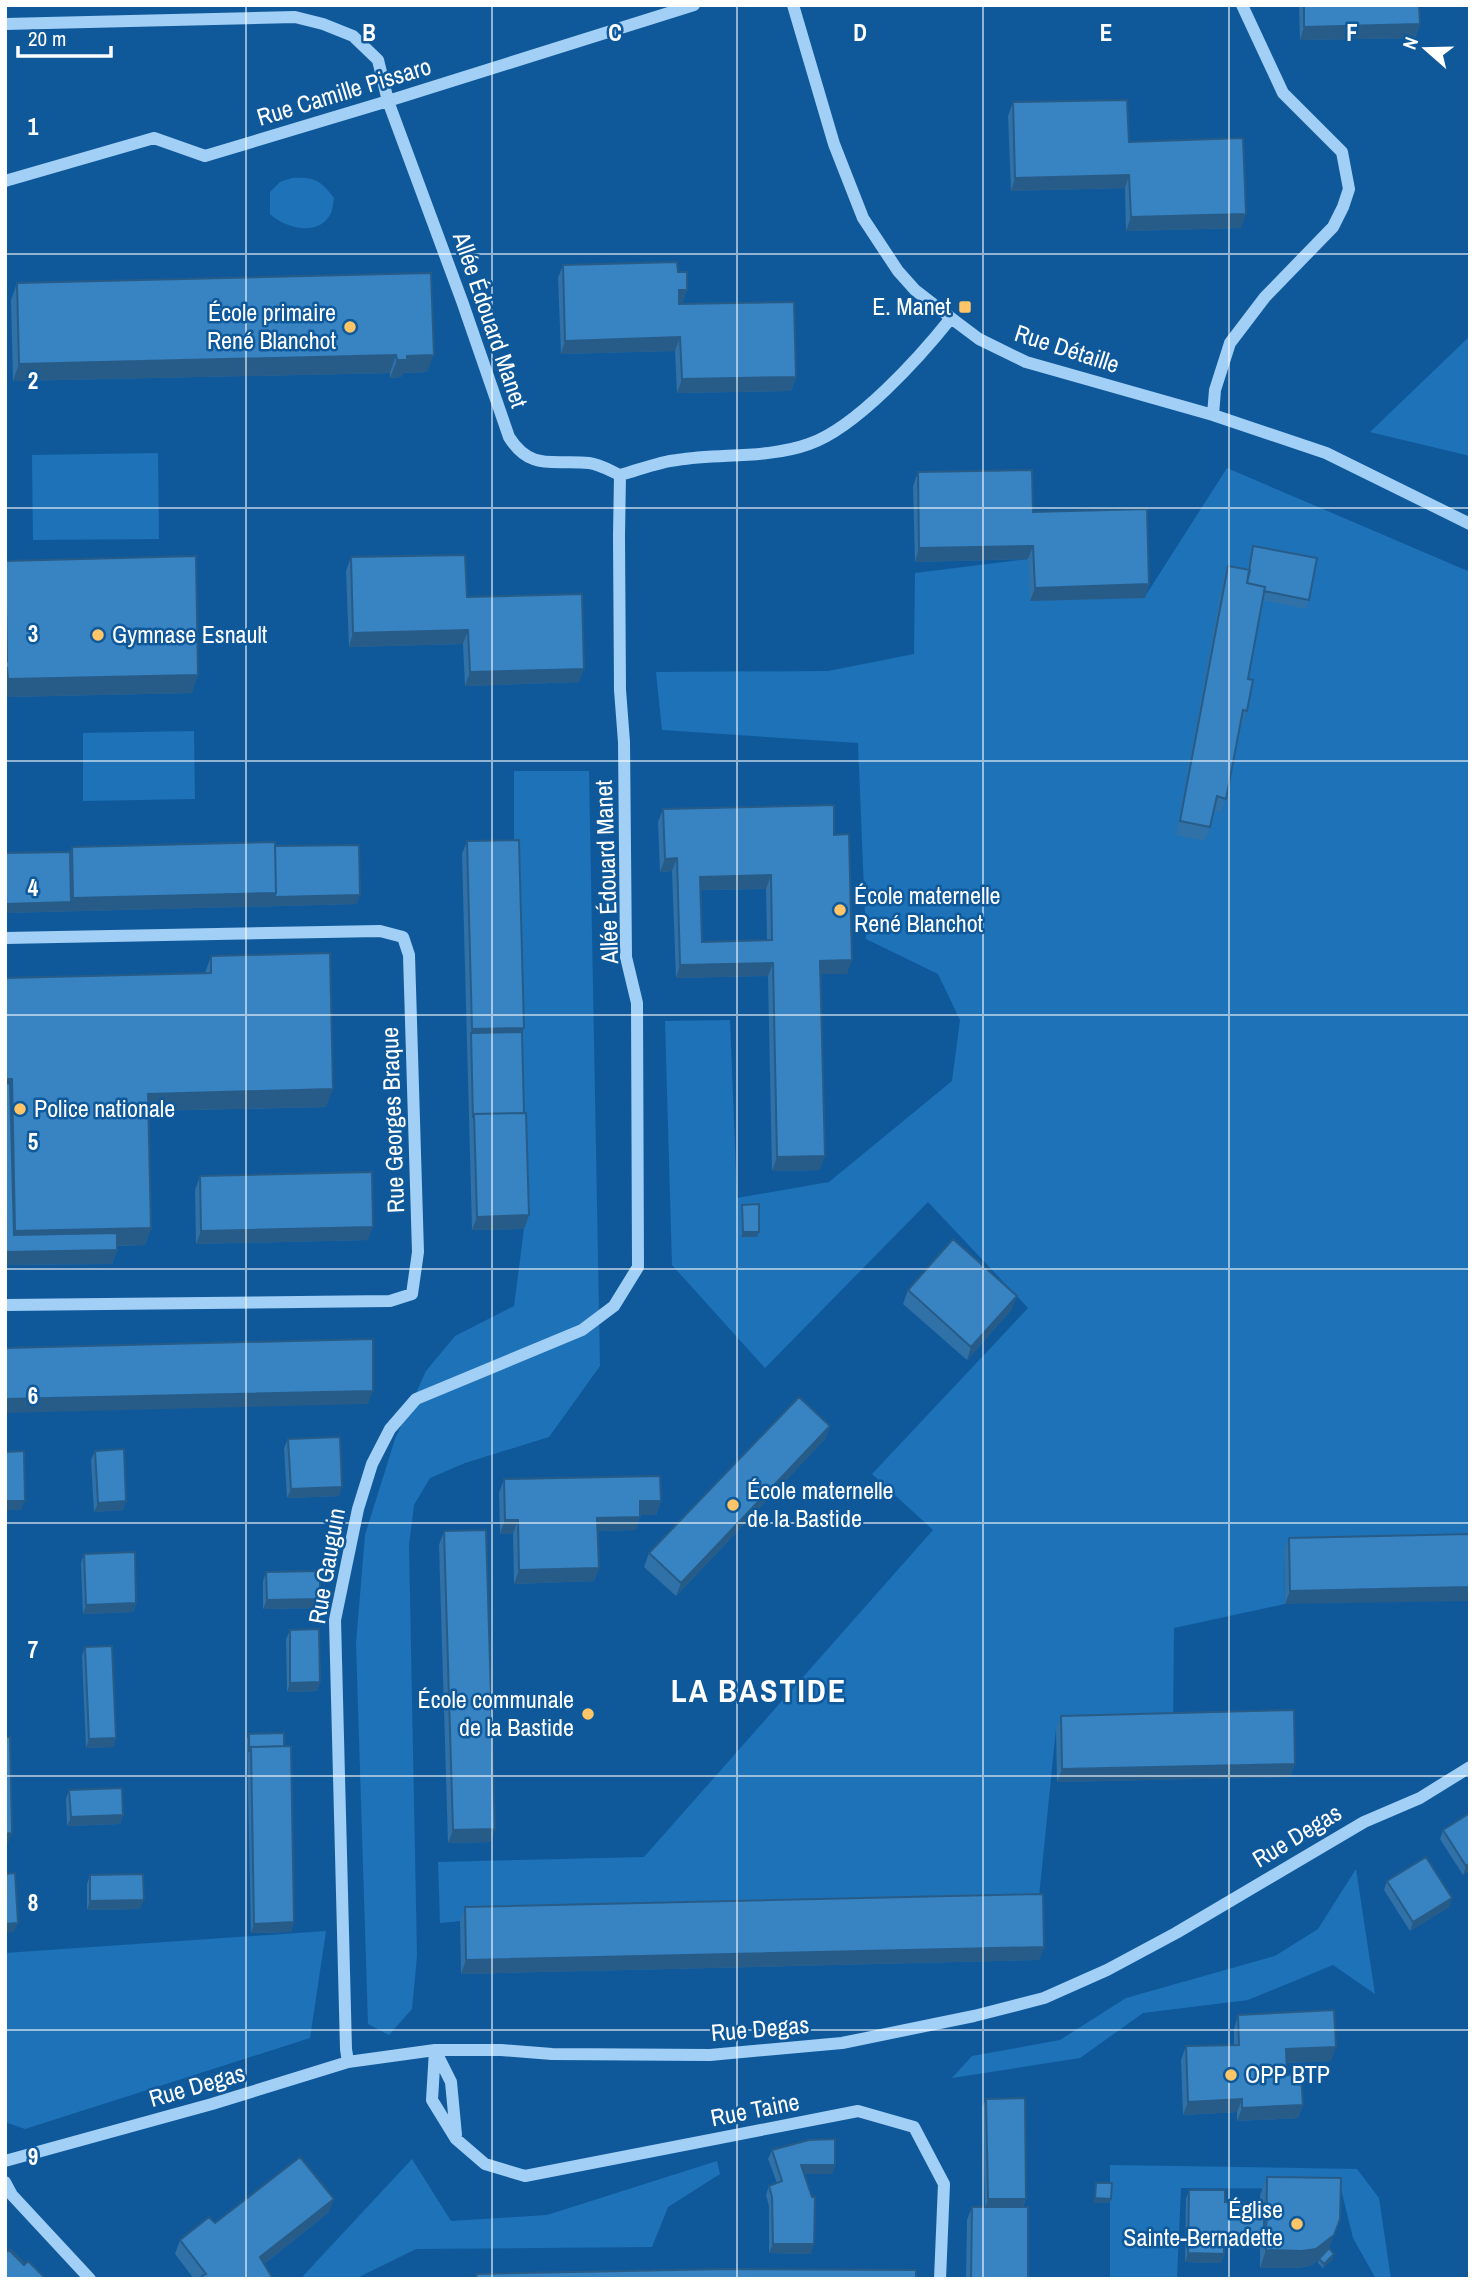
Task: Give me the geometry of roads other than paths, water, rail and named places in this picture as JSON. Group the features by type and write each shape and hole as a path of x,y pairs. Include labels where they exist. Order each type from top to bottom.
{"street":[{"name":"Rue Camille Pissaro","path":"5,181 154,138 205,156 694,5"},
{"name":"Rue Détaille","path":"793,5 834,144 863,218 898,271 915,290 951,318 979,339 1026,362 1213,415 1326,453 1470,524"},
{"path":"1213,415 1215,390 1230,343 1265,297 1333,227 1349,189 1342,152 1283,93 1242,5"},
{"name":"Allée Édouard Manet","path":"5,24 295,17 353,36 378,60 388,101 398,122 513,444 517,450 537,461 592,463 620,475 620,691 624,742 626,957 637,1003 638,1268"},
{"path":"620,475 675,460 778,452 810,444 854,419 930,344 951,318"},
{"name":"Rue Georges Braque","path":"5,939 380,931 403,937 409,955 418,1252 412,1294 390,1301 5,1305"},
{"name":"Rue Gauguin","path":"348,2062 335,1620 358,1508 372,1464 390,1429 416,1399 582,1330 614,1306 638,1268"},
{"name":"Rue Degas","path":"5,2161 212,2104 348,2062 435,2050 710,2055 842,2043 974,2016 1044,1998 1107,1970 1165,1939 1364,1822 1420,1798 1470,1767"},
{"path":"435,2050 451,2082 456,2139"},
{"name":"Rue Taine","path":"435,2050 432,2100 456,2139 485,2164 525,2176 859,2111 914,2127 944,2184 940,2279"},
{"path":"5,2182 12,2195 90,2279"}],"place":[{"name":"E. Manet","path":"965,307"},
{"name":"École primaire René Blanchot","path":"350,327"},
{"name":"Gymnase Esnault","path":"98,635"},
{"name":"École maternelle René Blanchot","path":"840,910"},
{"name":"Police nationale","path":"20,1109"},
{"name":"École maternelle de la Bastide","path":"733,1505"},
{"name":"École communale de la Bastide","path":"588,1714"},
{"name":"OPP BTP","path":"1231,2075"},
{"name":"Église Sainte-Bernadette","path":"1297,2224"}],"district":[{"name":"LA BASTIDE","path":"759,1691"}]}
